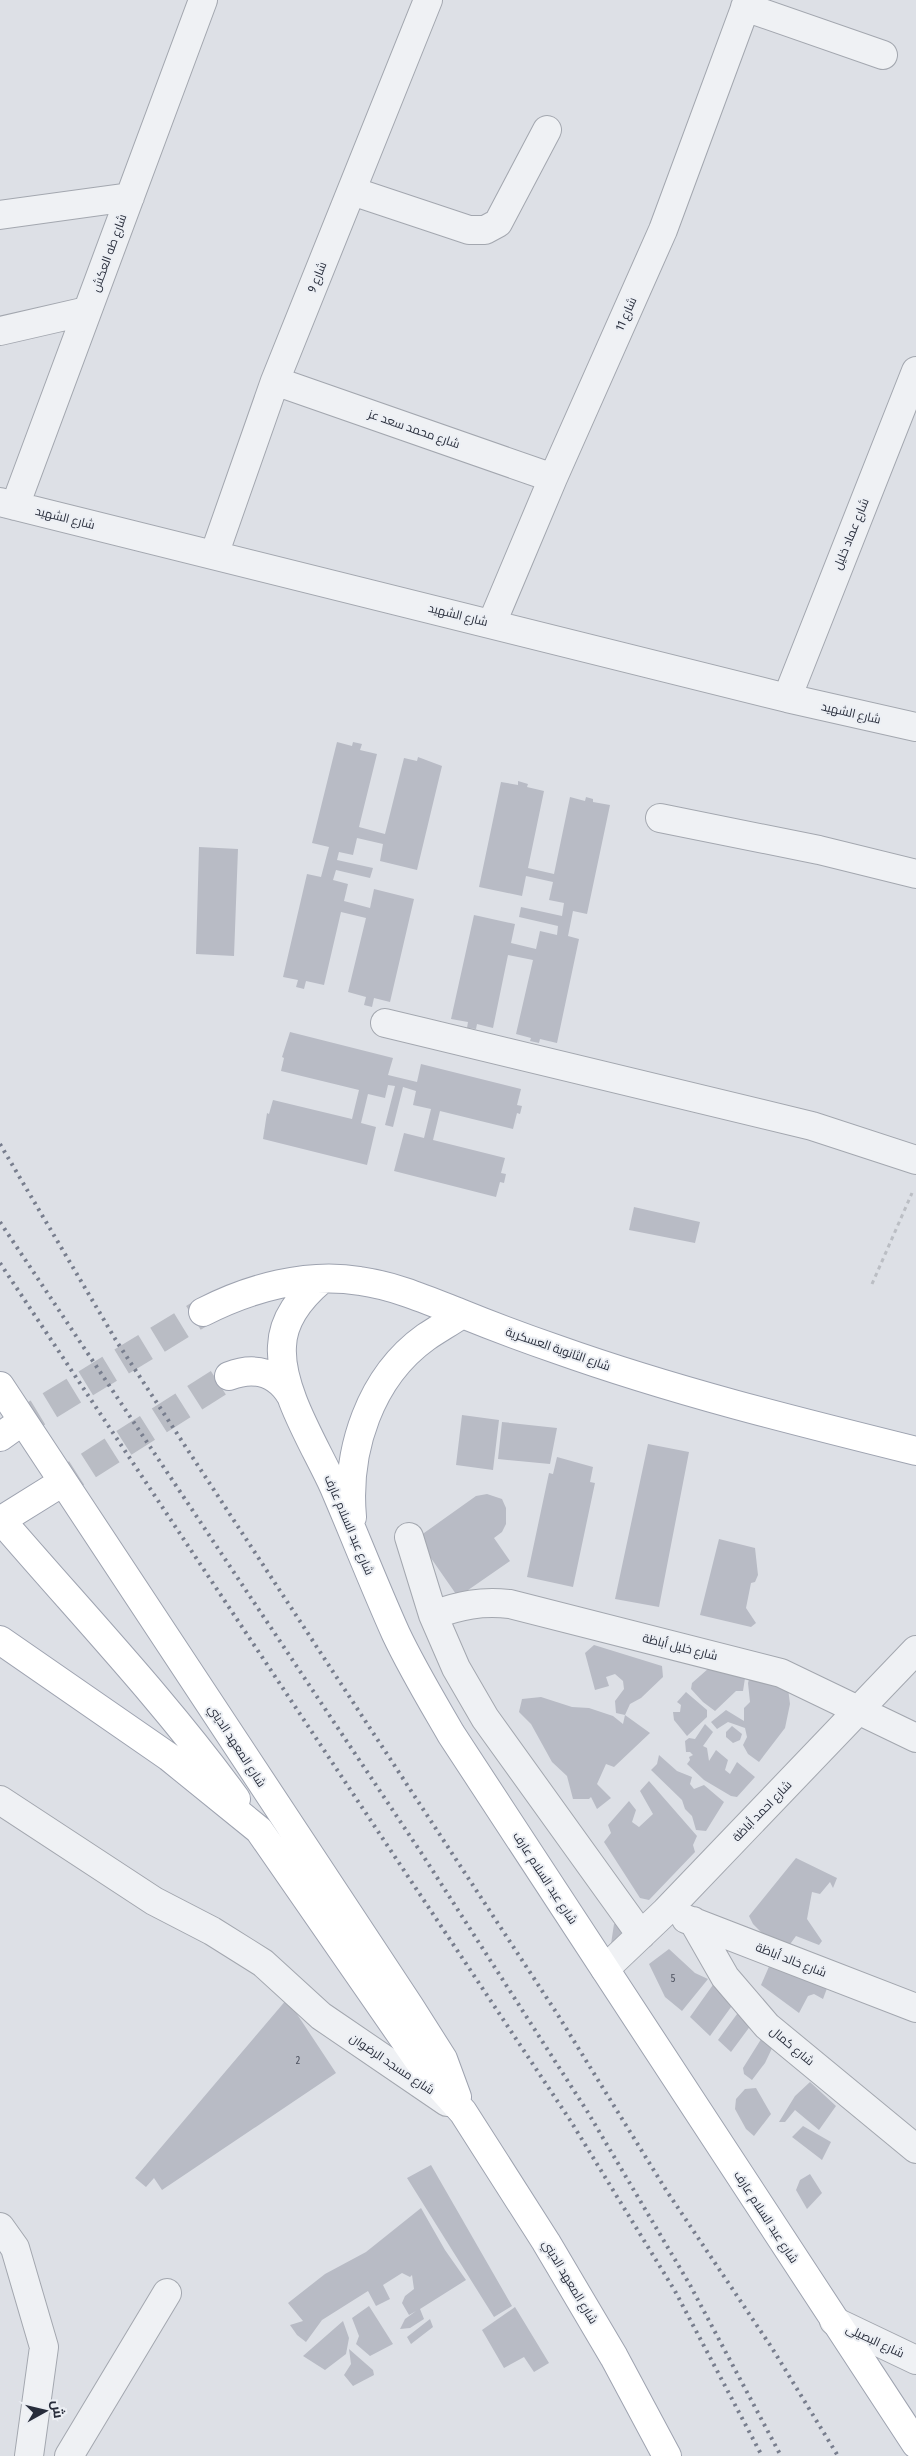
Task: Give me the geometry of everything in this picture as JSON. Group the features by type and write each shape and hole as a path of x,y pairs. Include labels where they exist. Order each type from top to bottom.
{"main road":[{"name":"شارع الثانوية العسكرية","path":"203,1312 231,1298 261,1288 309,1279 358,1280 406,1291 556,1349 652,1381 748,1409 916,1451"},
{"name":"شارع عبد السلام عارف","path":"321,1280 301,1297 288,1320 282,1345 283,1371 291,1396 354,1534 397,1636 451,1734 834,2322 916,2444"},
{"path":"354,1534 350,1490 355,1446 370,1405 394,1368 425,1338 462,1314"},
{"path":"229,1376 241,1371 265,1372 285,1386 291,1396"},
{"name":"شارع المعهد الديني","path":"0,1386 438,2052 463,2112"},
{"path":"52,1488 1,1520 149,1688 206,1757 259,1830"},
{"name":"شارع المعهد الديني","path":"0,1640 162,1752 259,1830 426,2071 463,2112 546,2242 614,2357 667,2456"}],"street":[{"name":"شارع طه العكش","path":"7,504 87,311 203,0"},
{"name":"شارع 9","path":"214,555 275,381 428,0"},
{"path":"747,3 882,55"},
{"name":"شارع 11","path":"492,623 553,478 663,230 747,3"},
{"path":"352,191 469,230 485,230 498,224 547,130"},
{"path":"0,215 130,197"},
{"path":"0,331 87,311"},
{"name":"شارع عماد خليل","path":"787,698 916,371"},
{"name":"شارع محمد سعد عز","path":"275,381 553,478"},
{"name":"شارع الشهيد","path":"7,504 492,623 787,698 916,727"},
{"path":"660,818 819,850 916,874"},
{"path":"385,1022 812,1126 916,1160"},
{"path":"409,1537 433,1615 456,1668 485,1718 641,1935"},
{"name":"شارع خليل أباظة","path":"433,1615 454,1607 484,1601 510,1604 781,1673 916,1738"},
{"name":"شارع احمد أباظة","path":"605,1969 666,1911 916,1650"},
{"name":"شارع مسجد الرضوان","path":"0,1800 154,1901 212,1931 262,1963 322,2016 463,2112"},
{"name":"شارع خالد أباظة","path":"666,1911 916,2008"},
{"name":"شارع كمال","path":"693,1921 725,1977 767,2026 916,2149"},
{"path":"0,2227 15,2248 44,2347 29,2456"},
{"path":"69,2456 167,2293"},
{"name":"شارع البصيلى","path":"834,2322 916,2360"}],"path":[{"path":"872,1284 912,1191"}],"building":[{"path":"337,742 352,746 353,742 362,744 360,750 377,754 359,827 385,834 404,758 417,761 418,757 442,766 417,870 380,861 383,844 357,838 353,855 339,852 337,860 373,868 370,878 336,870 333,880 348,884 344,901 370,908 374,889 414,899 390,1002 374,998 372,1007 364,1005 366,997 348,992 366,918 341,912 324,985 306,981 304,989 296,987 298,980 283,977 307,874 321,877 329,847 312,843"},
{"path":"518,781 528,784 527,787 544,791 528,868 554,874 570,797 585,801 586,797 593,799 593,802 610,805 587,914 573,911 568,936 579,939 557,1043 540,1039 539,1043 530,1041 531,1038 516,1034 533,960 508,955 493,1028 477,1024 476,1029 467,1028 468,1022 451,1019 474,915 515,924 511,943 536,949 540,931 557,935 558,926 519,917 521,907 562,916 564,903 549,900 553,882 526,876 522,896 479,887 501,782 518,785"},
{"path":"199,847 238,849 234,956 196,954"},
{"path":"290,1032 393,1058 388,1075 417,1082 421,1064 521,1089 517,1105 522,1106 520,1114 517,1113 513,1129 440,1111 433,1140 505,1158 501,1173 506,1174 504,1183 500,1182 496,1197 394,1171 404,1133 424,1138 431,1109 413,1105 416,1091 403,1087 393,1127 385,1125 395,1086 388,1085 385,1098 368,1094 361,1123 376,1127 367,1165 263,1139 267,1113 269,1114 273,1100 352,1119 359,1090 281,1071 284,1058 282,1057"},
{"path":"634,1207 700,1222 695,1243 629,1230"},
{"path":"462,1415 499,1420 493,1470 456,1465"},
{"path":"502,1422 557,1428 550,1464 498,1459"},
{"path":"648,1444 689,1452 659,1607 615,1599"},
{"path":"557,1457 593,1467 590,1482 595,1483 573,1587 527,1577 549,1473 553,1474"},
{"path":"487,1494 502,1499 506,1508 506,1524 502,1532 494,1538 510,1561 458,1597 417,1538 476,1496"},
{"path":"719,1539 755,1548 758,1575 755,1582 751,1583 746,1608 756,1623 751,1627 700,1615"},
{"path":"594,1645 662,1666 663,1677 641,1698 630,1704 625,1715 616,1713 615,1701 624,1689 623,1681 615,1674 606,1677 609,1686 595,1690 585,1653"},
{"path":"709,1668 745,1678 743,1691 736,1691 715,1711 691,1689 692,1683"},
{"path":"750,1676 787,1680 790,1704 785,1728 759,1762 748,1754 743,1745 747,1737 745,1728 728,1722 717,1729 711,1722 726,1710 744,1721 744,1708 750,1702 748,1683"},
{"path":"686,1692 707,1710 707,1717 687,1736 674,1720 673,1712 680,1712 681,1705 677,1702"},
{"path":"541,1697 572,1707 589,1708 613,1716 623,1724 625,1715 650,1733 614,1767 606,1764 597,1784 611,1798 597,1809 591,1797 589,1799 573,1799 567,1776 552,1762 531,1724 519,1712 522,1699"},
{"path":"705,1724 713,1732 703,1746 707,1748 709,1761 716,1750 728,1760 725,1770 730,1774 737,1762 755,1777 737,1797 731,1796 704,1780 687,1764 690,1760 689,1757 693,1755 690,1752 686,1752 685,1741 689,1738 695,1739"},
{"path":"732,1726 742,1734 740,1740 733,1743 726,1737 726,1732"},
{"path":"659,1755 677,1771 692,1777 690,1784 694,1789 704,1785 724,1802 706,1831 696,1830 692,1816 685,1809 682,1800 651,1770 657,1764"},
{"path":"649,1781 697,1836 693,1845 695,1852 649,1900 640,1898 604,1842 611,1833 608,1825 629,1801 636,1810 632,1822 639,1827 653,1814 640,1791"},
{"path":"796,1858 837,1878 833,1888 830,1882 820,1894 812,1892 807,1919 822,1941 819,1945 796,1936 788,1947 770,1941 753,1924 749,1916"},
{"path":"614,1924 624,1926 618,1947 611,1944"},
{"path":"669,1949 695,1973 708,1979 682,2011 665,1997 649,1964"},
{"path":"771,1962 829,1983 823,1999 814,1994 808,1996 799,2013 761,1985"},
{"path":"715,1982 734,2003 710,2036 690,2017"},
{"path":"287,1999 336,2073 162,2190 154,2178 146,2187 135,2178"},
{"path":"740,2010 754,2021 731,2052 718,2040"},
{"path":"765,2033 775,2042 765,2063 752,2080 744,2074 743,2068"},
{"path":"810,2082 836,2106 819,2130 795,2110 785,2122 779,2122 795,2096"},
{"path":"756,2088 771,2114 754,2136 746,2129 735,2109 736,2099 745,2089"},
{"path":"803,2126 831,2142 822,2160 792,2137"},
{"path":"431,2165 512,2306 494,2317 407,2178"},
{"path":"810,2174 822,2193 807,2209 796,2190 800,2180"},
{"path":"421,2208 445,2250 466,2280 420,2309 424,2319 410,2328 400,2329 405,2319 416,2311 409,2315 402,2303 405,2296 414,2289 412,2275 410,2277 402,2273 383,2285 390,2299 376,2306 368,2291 322,2320 306,2342 297,2335 290,2325 303,2321 288,2303 325,2274 366,2252"},
{"path":"369,2306 393,2344 370,2356 356,2344 359,2336 352,2318"},
{"path":"515,2307 549,2363 534,2372 524,2357 504,2368 482,2330"},
{"path":"430,2319 433,2327 411,2344 407,2337"},
{"path":"343,2321 349,2338 346,2354 325,2370 303,2356"},
{"path":"349,2349 373,2370 374,2375 353,2386 344,2375 351,2364"}],"tunnel":[{"path":"14,1427 203,1312"},
{"path":"53,1488 229,1376"}],"railway":[{"path":"0,1144 117,1342 556,2012 666,2190 772,2348 838,2456"},
{"path":"0,1222 422,1854 587,2111 690,2285 781,2456"},
{"path":"0,1263 570,2120 675,2291 762,2456"}]}
